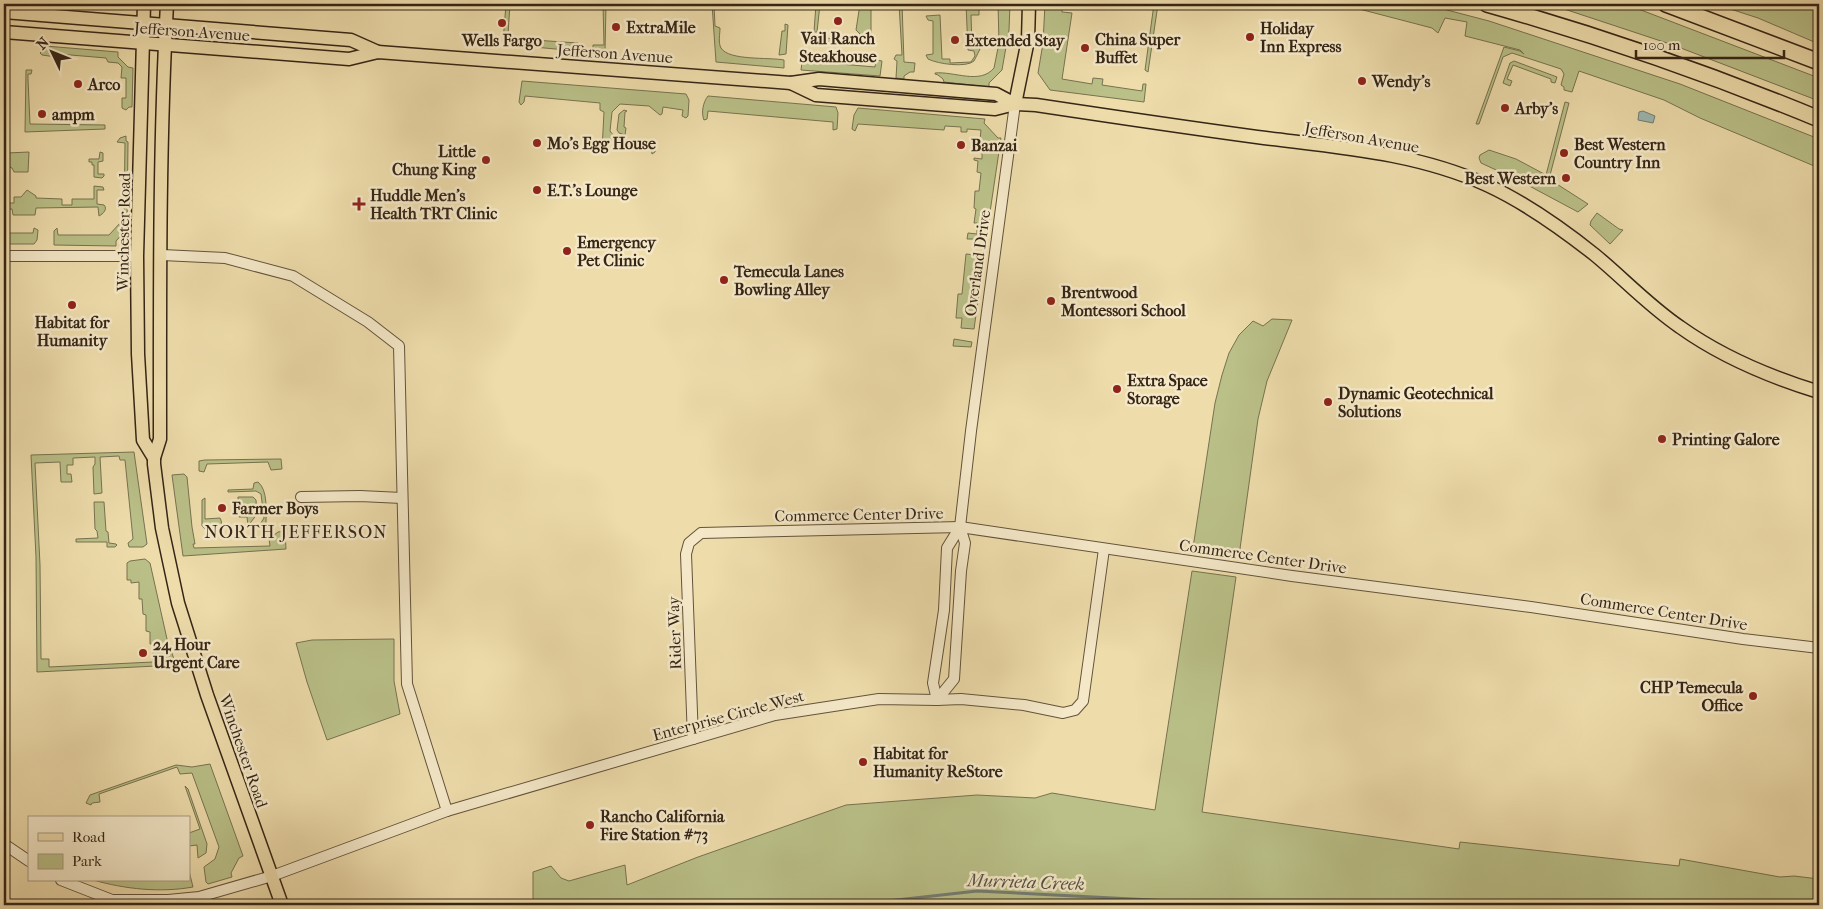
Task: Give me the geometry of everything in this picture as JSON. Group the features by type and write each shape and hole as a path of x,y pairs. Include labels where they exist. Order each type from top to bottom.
{"highway":[{"path":"1487,4 1544,20 1666,60 1819,119"},
{"path":"1666,4 1819,62"}],"main road":[{"name":"Winchester Road","path":"144,4 137,256 138,354 143,440 154,458"},
{"name":"Winchester Road","path":"167,4 161,133 160,439 154,458 162,528 178,603 207,695 282,905"},
{"name":"Overland Drive","path":"1015,104 1028,40 1029,4"},
{"name":"Jefferson Avenue","path":"4,12 351,40 378,52"},
{"name":"Jefferson Avenue","path":"4,32 349,59 378,52 790,83 816,95 995,109 1015,104 1036,105 1176,127 1379,153 1459,174 1487,186 1542,216 1596,256 1679,326 1722,354 1766,374 1819,392"},
{"path":"269,53 292,46 319,49 324,45 326,38"}],"street":[{"name":"Overland Drive","path":"937,700 954,679 961,570 965,543 960,527 972,422 1015,104"},
{"path":"162,255 225,258 293,276 368,322 399,346 407,684 447,811"},
{"path":"4,256 137,256"},
{"path":"301,497 360,496 402,498"},
{"name":"Overland Drive","path":"937,700 933,683 944,610 947,548 960,527"},
{"name":"Commerce Center Drive","path":"701,533 960,527 1292,576 1531,606 1743,639 1819,648"},
{"name":"Rider Way","path":"693,738 686,554 689,543 701,533"},
{"name":"Enterprise Circle West","path":"66,882 112,900 199,898 272,876 447,811 775,715 831,705 880,699 961,699 1024,705 1063,713 1075,710 1083,701 1104,549"},
{"path":"4,844 28,861"}],"green space":[{"path":"506,4 510,4 508,35 518,38 517,43 503,42"},
{"path":"603,4 606,4 605,52 593,52 593,45 604,45"},
{"path":"712,4 714,4 715,26 720,28 720,46 725,52 740,57 784,60 784,68 716,62"},
{"path":"816,4 820,4 817,32 814,32"},
{"path":"860,4 871,4 871,46 855,45 860,40 860,34 856,30"},
{"path":"899,4 902,4 904,62 915,63 914,72 904,76 904,79 896,78 897,61 894,59 896,55 902,55"},
{"path":"966,4 971,4 972,8 979,8 979,15 971,15 972,45 978,46 980,49 974,61 970,63 965,64 952,64 928,59 926,55 933,54 933,21 928,20 926,16 940,15 942,59 950,59 950,63 971,62 975,56 974,51 968,50"},
{"path":"998,4 1010,4 1009,30 1002,70 989,83 989,87 944,82 935,73 974,77 982,76 994,68 999,43"},
{"path":"1045,4 1062,4 1062,12 1072,13 1062,79 1092,84 1093,78 1103,79 1102,85 1142,91 1143,84 1146,84 1144,102 1050,90 1038,73 1043,43"},
{"path":"1154,4 1158,4 1148,72 1145,70"},
{"path":"1340,4 1424,4 1489,21 1680,84 1819,139 1819,168 1700,118 1664,100 1579,71 1572,92 1564,90 1564,87 1561,85 1564,74 1561,69 1512,53 1503,57 1479,124 1476,124 1504,47 1520,51 1524,54 1520,50 1465,36 1467,22 1445,18 1438,33 1432,28"},
{"path":"1549,4 1622,4 1641,10 1819,78 1819,101 1673,45"},
{"path":"1715,4 1812,4 1819,6 1819,44 1758,18"},
{"path":"785,24 788,25 786,54 779,55 782,31 785,31"},
{"path":"814,36 846,41 849,44 813,41"},
{"path":"534,40 578,43 577,51 534,47"},
{"path":"45,46 118,52 118,57 128,67 133,68 132,107 126,110 122,108 122,98 126,98 126,78 121,78 122,67 118,63 108,62 106,58 59,54 56,57 42,55 40,53"},
{"path":"803,54 805,61 875,67 876,60 882,61 880,76 801,70"},
{"path":"1514,61 1557,77 1555,83 1551,82 1551,79 1513,65 1507,79 1512,81 1510,86 1503,83 1510,63"},
{"path":"26,70 32,70 31,74 28,74 30,124 105,125 105,129 25,132"},
{"path":"522,81 686,94 689,100 688,116 686,118 682,116 683,110 663,107 662,114 660,115 649,106 620,104 612,112 610,131 625,140 656,142 655,152 652,154 651,146 605,141 604,150 602,150 604,112 600,110 600,103 525,96 524,102 521,105 519,102"},
{"path":"708,96 836,107 838,113 837,129 833,130 833,122 708,111 707,119 704,120 703,108"},
{"path":"1565,102 1569,103 1549,179 1588,204 1578,212 1520,181 1481,163 1479,158 1480,155 1489,150 1516,159 1546,175"},
{"path":"858,108 985,119 984,123 998,138 1001,138 986,239 967,239 968,233 977,234 977,223 974,223 976,209 974,208 975,191 979,191 981,173 977,172 978,161 974,160 974,158 982,159 982,150 979,149 981,130 967,129 967,132 961,132 961,127 945,126 944,130 858,124 855,131 852,129 854,115"},
{"path":"624,110 627,111 625,112 625,135 617,130 619,114"},
{"path":"126,136 126,141 128,142 127,229 116,241 116,246 54,245 54,231 57,228 58,235 109,235 121,222 124,222 125,143 117,142 120,138"},
{"path":"29,152 28,172 14,172 12,168 7,166 7,153"},
{"path":"100,152 103,153 103,161 98,162 98,174 104,174 102,178 94,177 94,165 92,165 92,162 89,162 89,159 99,159"},
{"path":"94,186 103,187 104,190 97,190 97,204 104,205 105,208 99,216 98,207 36,208 35,215 13,215 12,209 4,209 4,203 14,203 14,197 21,197 27,190 36,198 62,199 62,205 72,205 72,199 94,199"},
{"path":"1597,213 1623,230 1610,244 1590,225"},
{"path":"34,228 38,230 37,240 34,244 4,244 4,233 33,233"},
{"path":"966,254 984,258 974,329 961,328 962,318 956,318 958,294 962,294"},
{"path":"1272,319 1292,320 1267,381 1258,419 1239,556 1193,548 1215,403 1229,353 1239,335 1253,321 1263,326"},
{"path":"954,339 972,342 971,347 953,346"},
{"path":"134,452 147,544 143,547 129,547 128,543 133,539 125,460 120,460 119,456 100,457 102,493 94,494 93,467 95,457 73,458 73,465 67,465 67,474 71,474 72,482 61,482 60,462 35,463 40,565 41,659 49,659 49,667 153,662 153,644 150,644 150,632 146,631 146,615 143,614 142,599 139,599 139,582 131,583 131,580 127,580 127,563 145,559 150,563 167,639 176,665 37,672 36,557 31,455"},
{"path":"281,459 282,469 271,470 268,462 207,464 204,472 199,471 199,461 205,460"},
{"path":"184,474 187,477 194,548 270,546 269,539 278,532 285,531 286,549 183,556 172,475"},
{"path":"258,482 265,495 266,507 266,523 260,527 264,518 261,494 256,491 228,492 228,490 253,489 254,483"},
{"path":"238,497 253,497 256,500 257,514 248,526 247,517 239,517"},
{"path":"205,498 205,519 220,518 222,527 205,529 202,526 202,500"},
{"path":"94,502 104,502 106,531 108,532 109,543 116,544 115,547 107,547 107,542 76,542 76,539 98,538 95,529"},
{"path":"1192,571 1236,577 1202,812 1459,849 1460,842 1679,866 1680,859 1780,877 1794,876 1819,879 1819,905 533,905 533,872 551,866 561,878 569,881 625,865 627,885 698,857 846,805 977,795 1035,798 1052,793 1155,810"},
{"path":"394,639 394,681 400,714 327,740 296,643 312,640"},
{"path":"210,764 243,856 239,858 231,873 232,877 208,884 206,882 204,867 215,859 219,847 192,773 180,774 177,767 99,794 100,802 92,803 91,805 86,803 90,795 176,765 192,767"},
{"path":"185,786 188,789 207,844 206,853 198,858 197,845 190,846 190,833 200,829"},
{"path":"190,875 193,887 155,890 117,886 101,882 190,882"}],"water":[{"path":"1643,111 1655,116 1653,123 1638,120 1639,112"}],"waterway":[{"name":"Murrieta Creek","path":"852,905 977,891 1230,905"}],"place":[{"name":"Vail Ranch Steakhouse","path":"838,21"},
{"name":"Wells Fargo","path":"502,23"},
{"name":"ExtraMile","path":"616,27"},
{"name":"Holiday Inn Express","path":"1250,37"},
{"name":"Extended Stay","path":"955,40"},
{"name":"China Super Buffet","path":"1085,48"},
{"name":"Wendy's","path":"1362,81"},
{"name":"Arco","path":"78,84"},
{"name":"Arby's","path":"1505,108"},
{"name":"ampm","path":"42,114"},
{"name":"Mo's Egg House","path":"537,143"},
{"name":"Banzai","path":"961,145"},
{"name":"Best Western Country Inn","path":"1564,153"},
{"name":"Little Chung King","path":"486,160"},
{"name":"Best Western","path":"1566,178"},
{"name":"E.T.'s Lounge","path":"537,190"},
{"name":"Huddle Men's Health TRT Clinic","path":"359,204"},
{"name":"Emergency Pet Clinic","path":"567,251"},
{"name":"Temecula Lanes Bowling Alley","path":"724,280"},
{"name":"Brentwood Montessori School","path":"1051,301"},
{"name":"Habitat for Humanity","path":"72,305"},
{"name":"Extra Space Storage","path":"1117,389"},
{"name":"Dynamic Geotechnical Solutions","path":"1328,402"},
{"name":"Printing Galore","path":"1662,439"},
{"name":"Farmer Boys","path":"222,508"},
{"name":"24 Hour Urgent Care","path":"143,653"},
{"name":"CHP Temecula Office","path":"1753,696"},
{"name":"Habitat for Humanity ReStore","path":"863,762"},
{"name":"Rancho California Fire Station #73","path":"590,825"}],"district":[{"name":"NORTH JEFFERSON","path":"296,532"}]}
